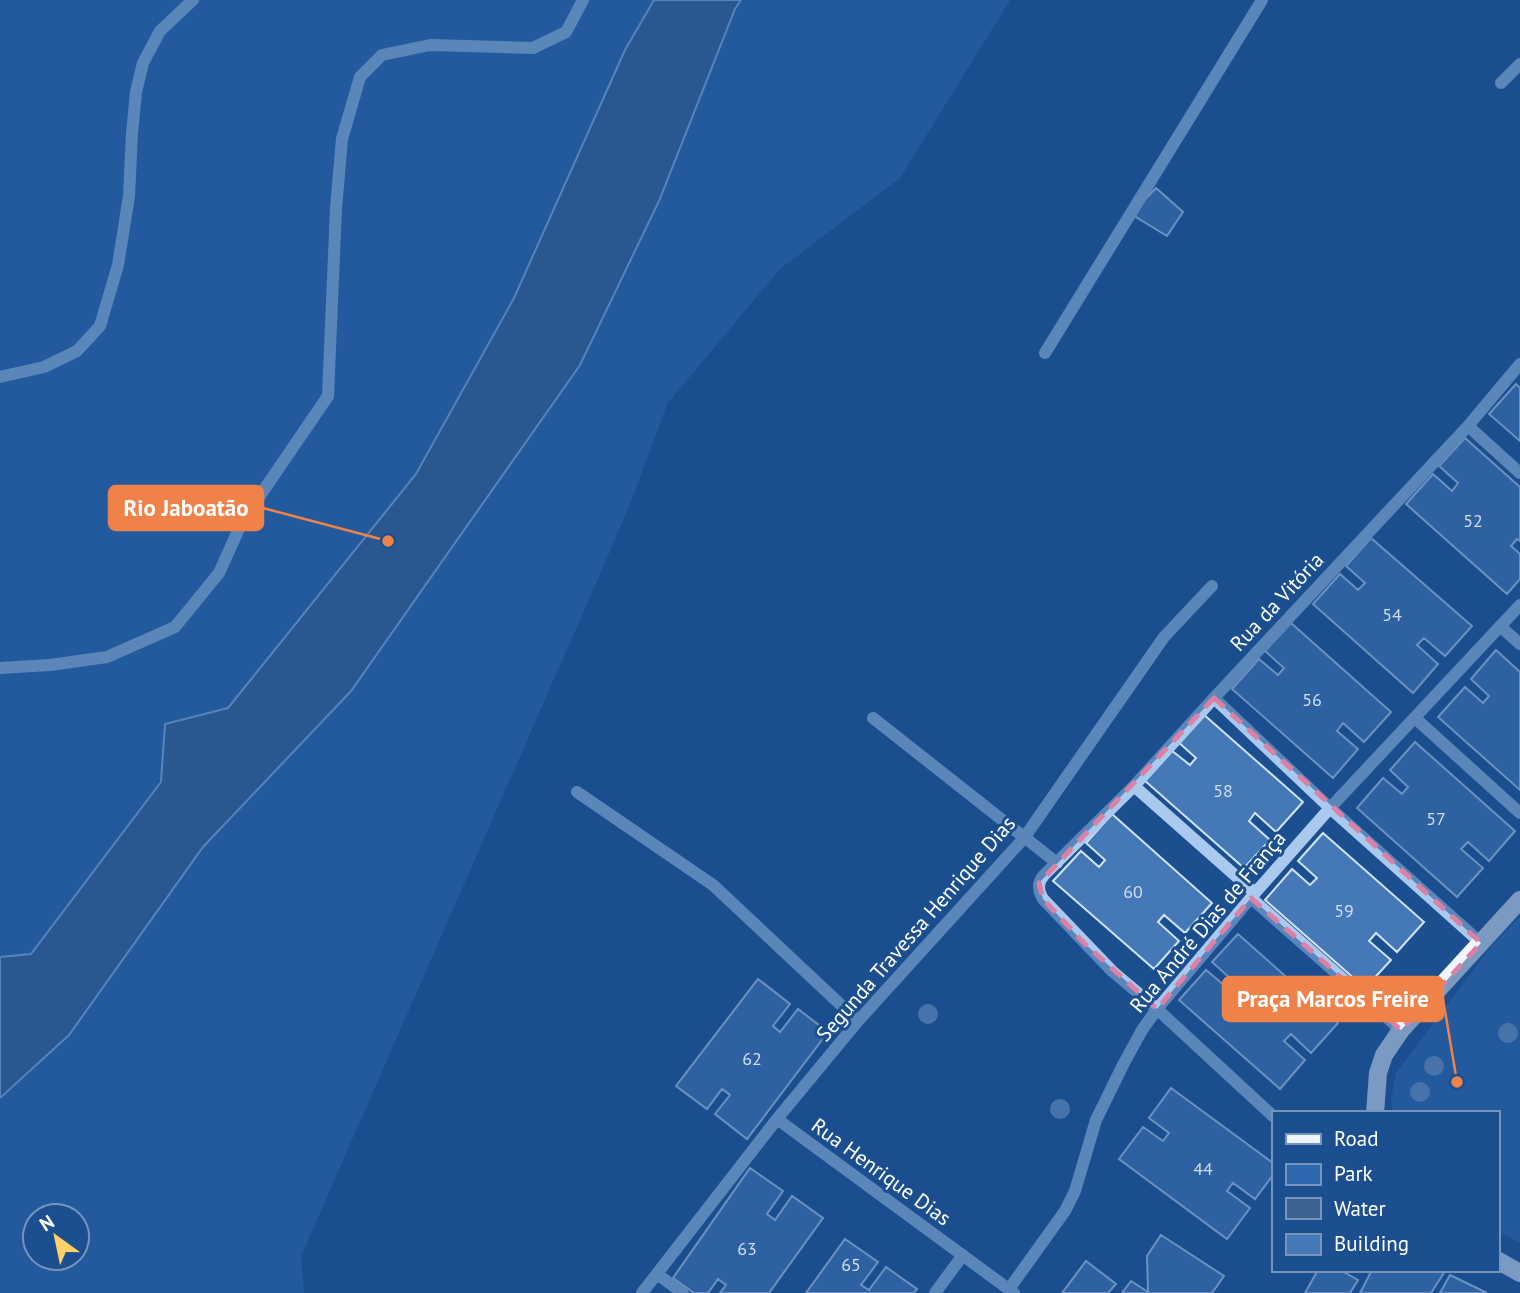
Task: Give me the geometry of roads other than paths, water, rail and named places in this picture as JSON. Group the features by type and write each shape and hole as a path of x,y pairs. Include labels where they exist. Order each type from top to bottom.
{"main road":[{"path":"1375,1111 1381,1063 1401,1030 1520,900"},
{"path":"1499,1261 1520,1273"}],"street":[{"path":"0,377 44,367 77,351 100,326 118,265 129,196 136,92 143,63 160,31 193,0"},
{"path":"0,668 50,665 107,657 175,627 219,573 242,522 328,396 336,208 342,139 360,77 382,55 430,45 533,48 566,32 583,0"},
{"path":"1045,353 1262,0"},
{"path":"1501,83 1520,64"},
{"name":"Rua da Vitória","path":"1272,1115 1112,971 1043,899 1039,883 1134,786 1468,426 1520,364"},
{"path":"1468,426 1520,472"},
{"name":"Segunda Travessa Henrique Dias","path":"642,1293 777,1119 858,1021 1024,838 1164,637 1212,586"},
{"name":"Rua André Dias de França","path":"1012,1291 1065,1211 1075,1191 1096,1120 1122,1065 1157,1009 1330,808 1520,605"},
{"path":"1500,626 1520,644"},
{"path":"1214,698 1330,808 1480,943"},
{"path":"873,718 1058,863"},
{"path":"1415,718 1520,813"},
{"path":"1134,786 1401,1030"},
{"path":"576,792 713,885 858,1021"},
{"name":"Rua Henrique Dias","path":"777,1119 1012,1291"},
{"path":"935,1293 963,1255"},
{"path":"657,1274 683,1293"}],"water":[{"path":"654,0 741,0 735,9 659,201 580,365 351,691 203,847 69,1035 0,1098 0,957 31,954 161,782 165,724 228,708 416,474 514,298 625,50"}],"place":[{"name":"Rio Jaboatão","path":"388,541"},
{"name":"Praça Marcos Freire","path":"1457,1082"}]}
